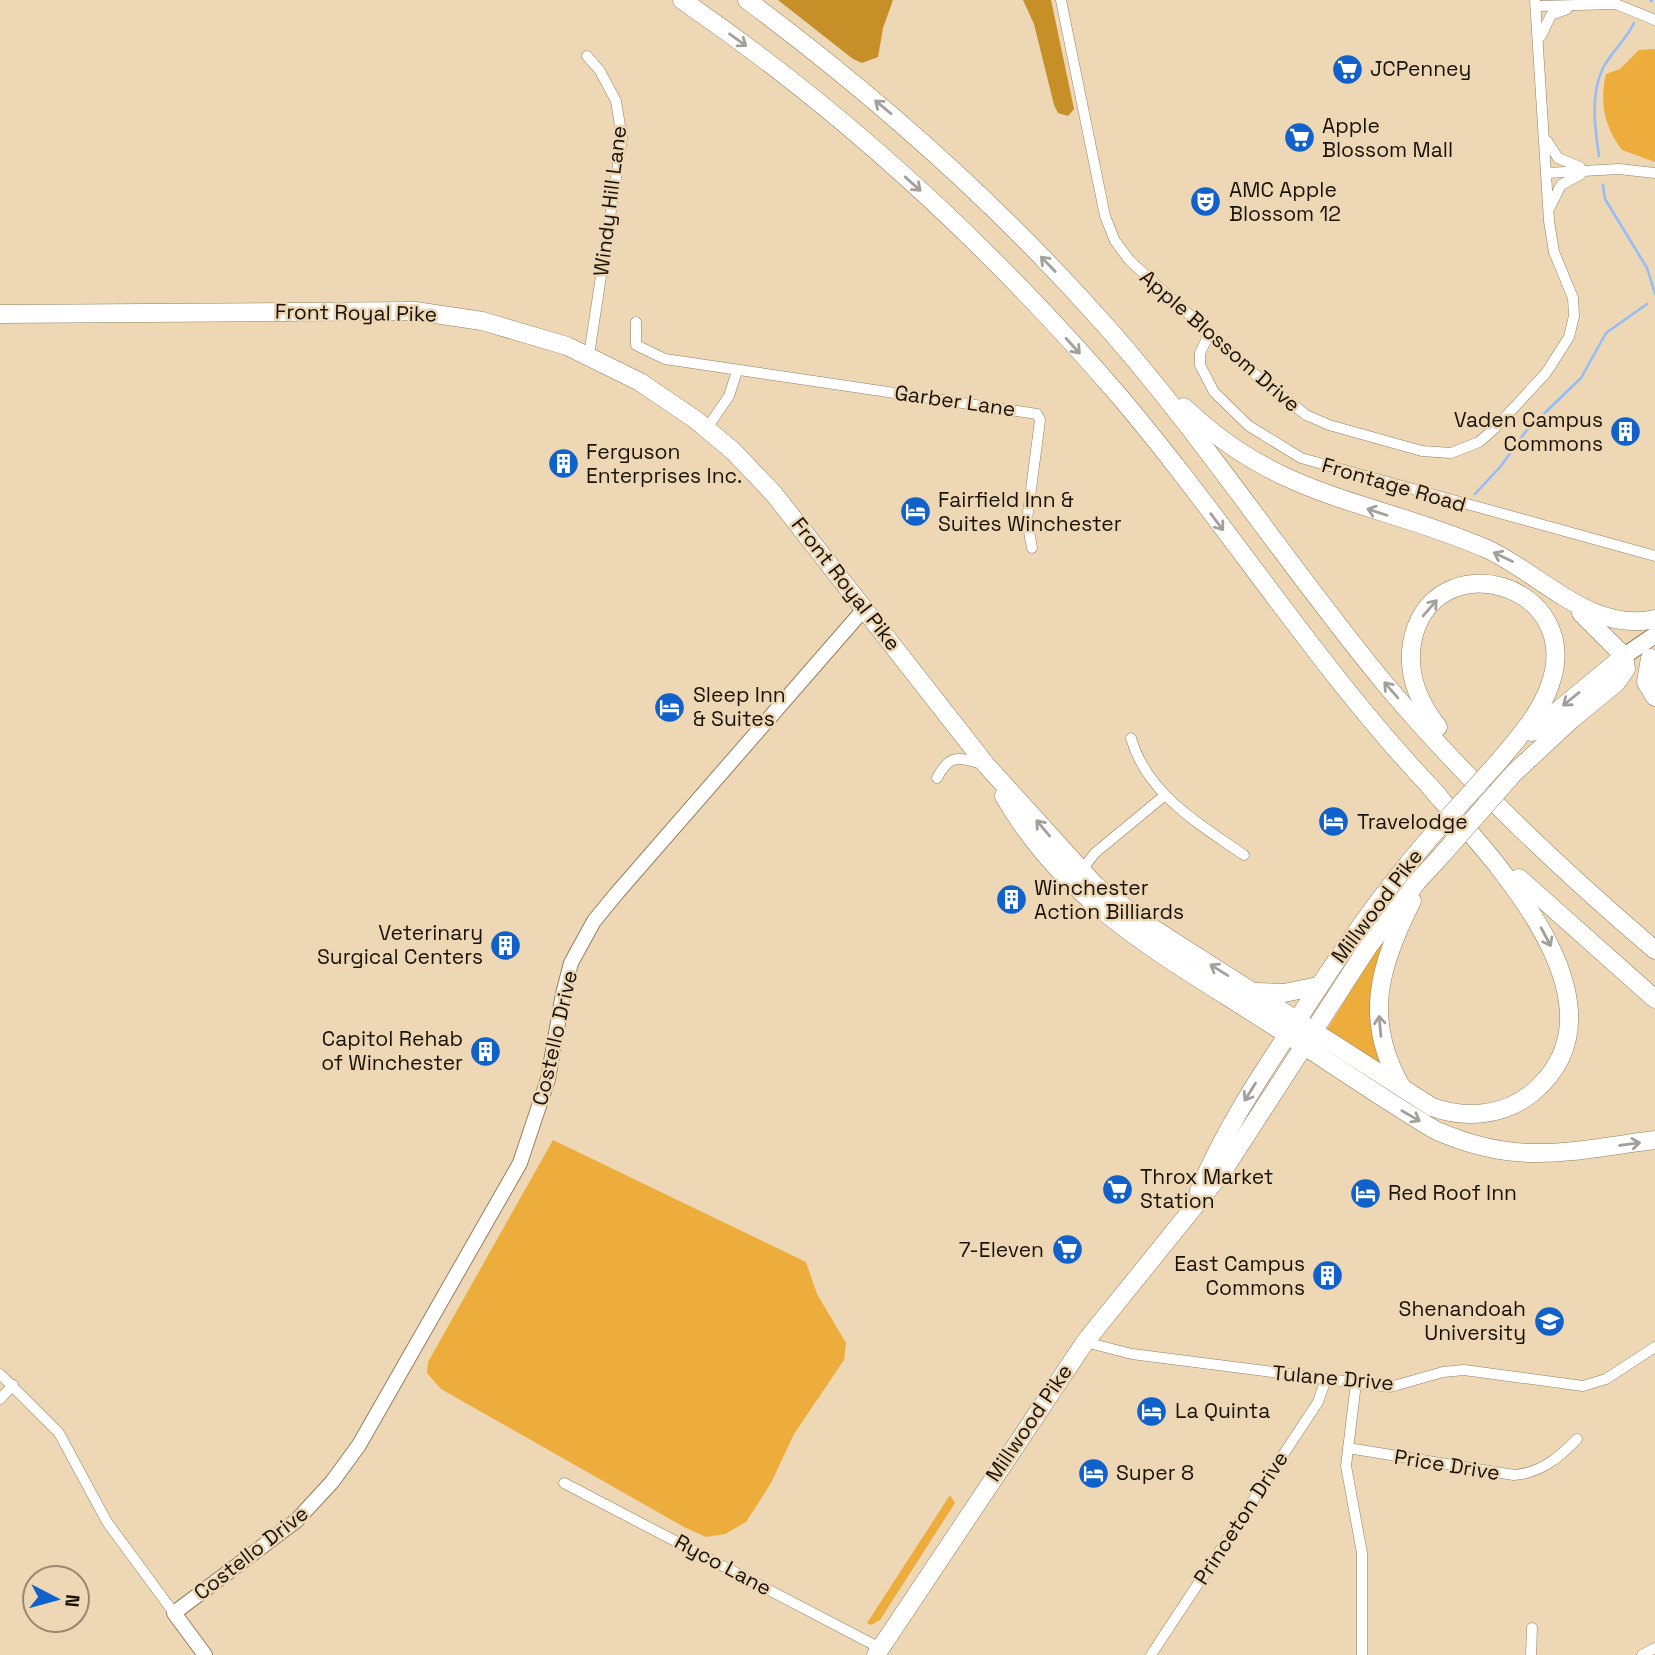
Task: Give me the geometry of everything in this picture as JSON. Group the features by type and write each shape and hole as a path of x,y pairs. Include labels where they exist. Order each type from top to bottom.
{"highway":[{"path":"682,0 762,58 866,142 948,216 1046,315 1128,408 1339,682 1514,885 1550,946 1564,987 1568,1028 1561,1055 1547,1079 1528,1097 1504,1108 1480,1114 1454,1114 1432,1107 1309,1039"},
{"path":"747,0 838,70 944,161 1048,263 1127,351 1203,445 1355,646 1470,777 1574,879 1655,950"},
{"name":"Front Royal Pike","path":"0,314 415,311 502,326 589,355 640,382 707,428 774,494 1077,879 1137,937 1309,1039"},
{"path":"1127,351 1200,422 1259,465 1314,491 1485,548 1518,564 1558,592 1602,616 1636,622 1655,620"},
{"path":"1470,777 1463,760 1426,711 1411,663 1413,640 1421,618 1435,600 1464,585 1500,585 1525,596 1543,614 1553,640 1555,668 1546,697 1507,767"},
{"path":"1558,592 1624,656 1626,669 1616,683"},
{"name":"Millwood Pike","path":"1195,1201 1226,1131 1365,915 1428,840 1624,656"},
{"path":"1652,656 1646,682 1655,697"},
{"name":"Millwood Pike","path":"878,1651 1085,1342 1234,1155 1376,937 1507,767 1616,683"},
{"path":"1430,786 1548,907 1655,999"},
{"path":"1403,1089 1382,1046 1379,993 1389,948 1435,863"},
{"name":"Front Royal Pike","path":"1077,879 1253,992 1292,1027"},
{"path":"1253,992 1284,993 1318,986"},
{"path":"1309,1039 1435,1130 1484,1148 1515,1154 1546,1155 1655,1140"}],"main road":[{"name":"Millwood Pike","path":"1624,656 1655,635"},
{"name":"Millwood Pike","path":"1616,683 1652,656"}],"street":[{"name":"Apple Blossom Drive","path":"1061,0 1102,203 1112,234 1142,274 1284,400 1313,419 1422,451 1460,451 1479,442 1545,373 1569,337 1574,316 1573,298 1555,252 1549,210 1536,3"},
{"path":"1573,0 1625,6 1655,20"},
{"path":"1536,3 1596,3"},
{"path":"1539,40 1554,13 1596,3"},
{"name":"Windy Hill Lane","path":"587,56 600,71 616,101 622,138 589,355"},
{"path":"1545,137 1562,162 1598,169 1655,173"},
{"path":"1547,173 1598,169"},
{"path":"1549,210 1564,181 1598,169"},
{"name":"Garber Lane","path":"636,322 634,340 639,349 665,359 1037,414 1040,420 1027,520 1032,548"},
{"name":"Frontage Road","path":"1209,334 1200,353 1200,365 1214,392 1249,426 1301,458 1655,556"},
{"path":"707,428 729,396 737,370"},
{"name":"Costello Drive","path":"174,1613 284,1531 326,1490 353,1454 520,1163 548,1079 567,978 586,933 617,893 865,608"},
{"path":"1131,738 1135,754 1164,796 1244,855"},
{"path":"937,778 944,765 952,760 965,760 987,766"},
{"path":"1077,879 1095,853 1164,796"},
{"name":"Tulane Drive","path":"1085,1342 1132,1354 1356,1383 1402,1385 1443,1372 1464,1370 1583,1385 1606,1378 1655,1347"},
{"path":"0,1374 59,1433 107,1522 205,1655"},
{"name":"Princeton Drive","path":"1151,1655 1318,1402 1326,1379"},
{"path":"1356,1383 1346,1466 1362,1553 1362,1655"},
{"path":"0,1399 13,1385"},
{"name":"Price Drive","path":"1348,1448 1514,1475 1535,1471 1560,1456 1577,1439"},
{"name":"Ryco Lane","path":"565,1483 878,1651"},
{"path":"1531,1655 1532,1628"},
{"path":"1642,1655 1655,1648"}],"shaded area":[{"path":"778,0 893,0 883,28 878,57 862,63 853,59"},
{"path":"1023,0 1051,0 1074,109 1068,116 1058,113 1054,105 1034,24"},
{"path":"1655,49 1655,162 1622,150 1611,132 1603,95 1606,74 1620,69 1639,50"},
{"path":"1394,921 1388,936 1386,1072 1326,1031"},
{"path":"553,1140 806,1262 817,1294 846,1343 844,1360 794,1434 771,1483 746,1522 725,1534 706,1537 684,1527 441,1389 427,1373 428,1362"},
{"path":"950,1495 955,1503 880,1620 871,1625 867,1623"}],"waterway":[{"path":"1599,156 1596,89 1606,62 1634,23"},
{"path":"1603,185 1605,199 1647,268 1655,294"},
{"path":"1475,494 1501,466 1526,431 1581,378 1606,333 1647,304"}],"place":[{"name":"JCPenney","path":"1347,69"},
{"name":"Apple Blossom Mall","path":"1299,138"},
{"name":"AMC Apple Blossom 12","path":"1206,202"},
{"name":"Vaden Campus Commons","path":"1626,432"},
{"name":"Ferguson Enterprises Inc.","path":"563,464"},
{"name":"Fairfield Inn & Suites Winchester","path":"915,512"},
{"name":"Sleep Inn & Suites","path":"670,707"},
{"name":"Travelodge","path":"1334,822"},
{"name":"Winchester Action Billiards","path":"1011,900"},
{"name":"Veterinary Surgical Centers","path":"506,945"},
{"name":"Capitol Rehab of Winchester","path":"486,1051"},
{"name":"Throx Market Station","path":"1117,1189"},
{"name":"Red Roof Inn","path":"1365,1193"},
{"name":"7-Eleven","path":"1067,1250"},
{"name":"East Campus Commons","path":"1328,1276"},
{"name":"Shenandoah University","path":"1549,1321"},
{"name":"La Quinta","path":"1152,1411"},
{"name":"Super 8","path":"1093,1473"}]}
